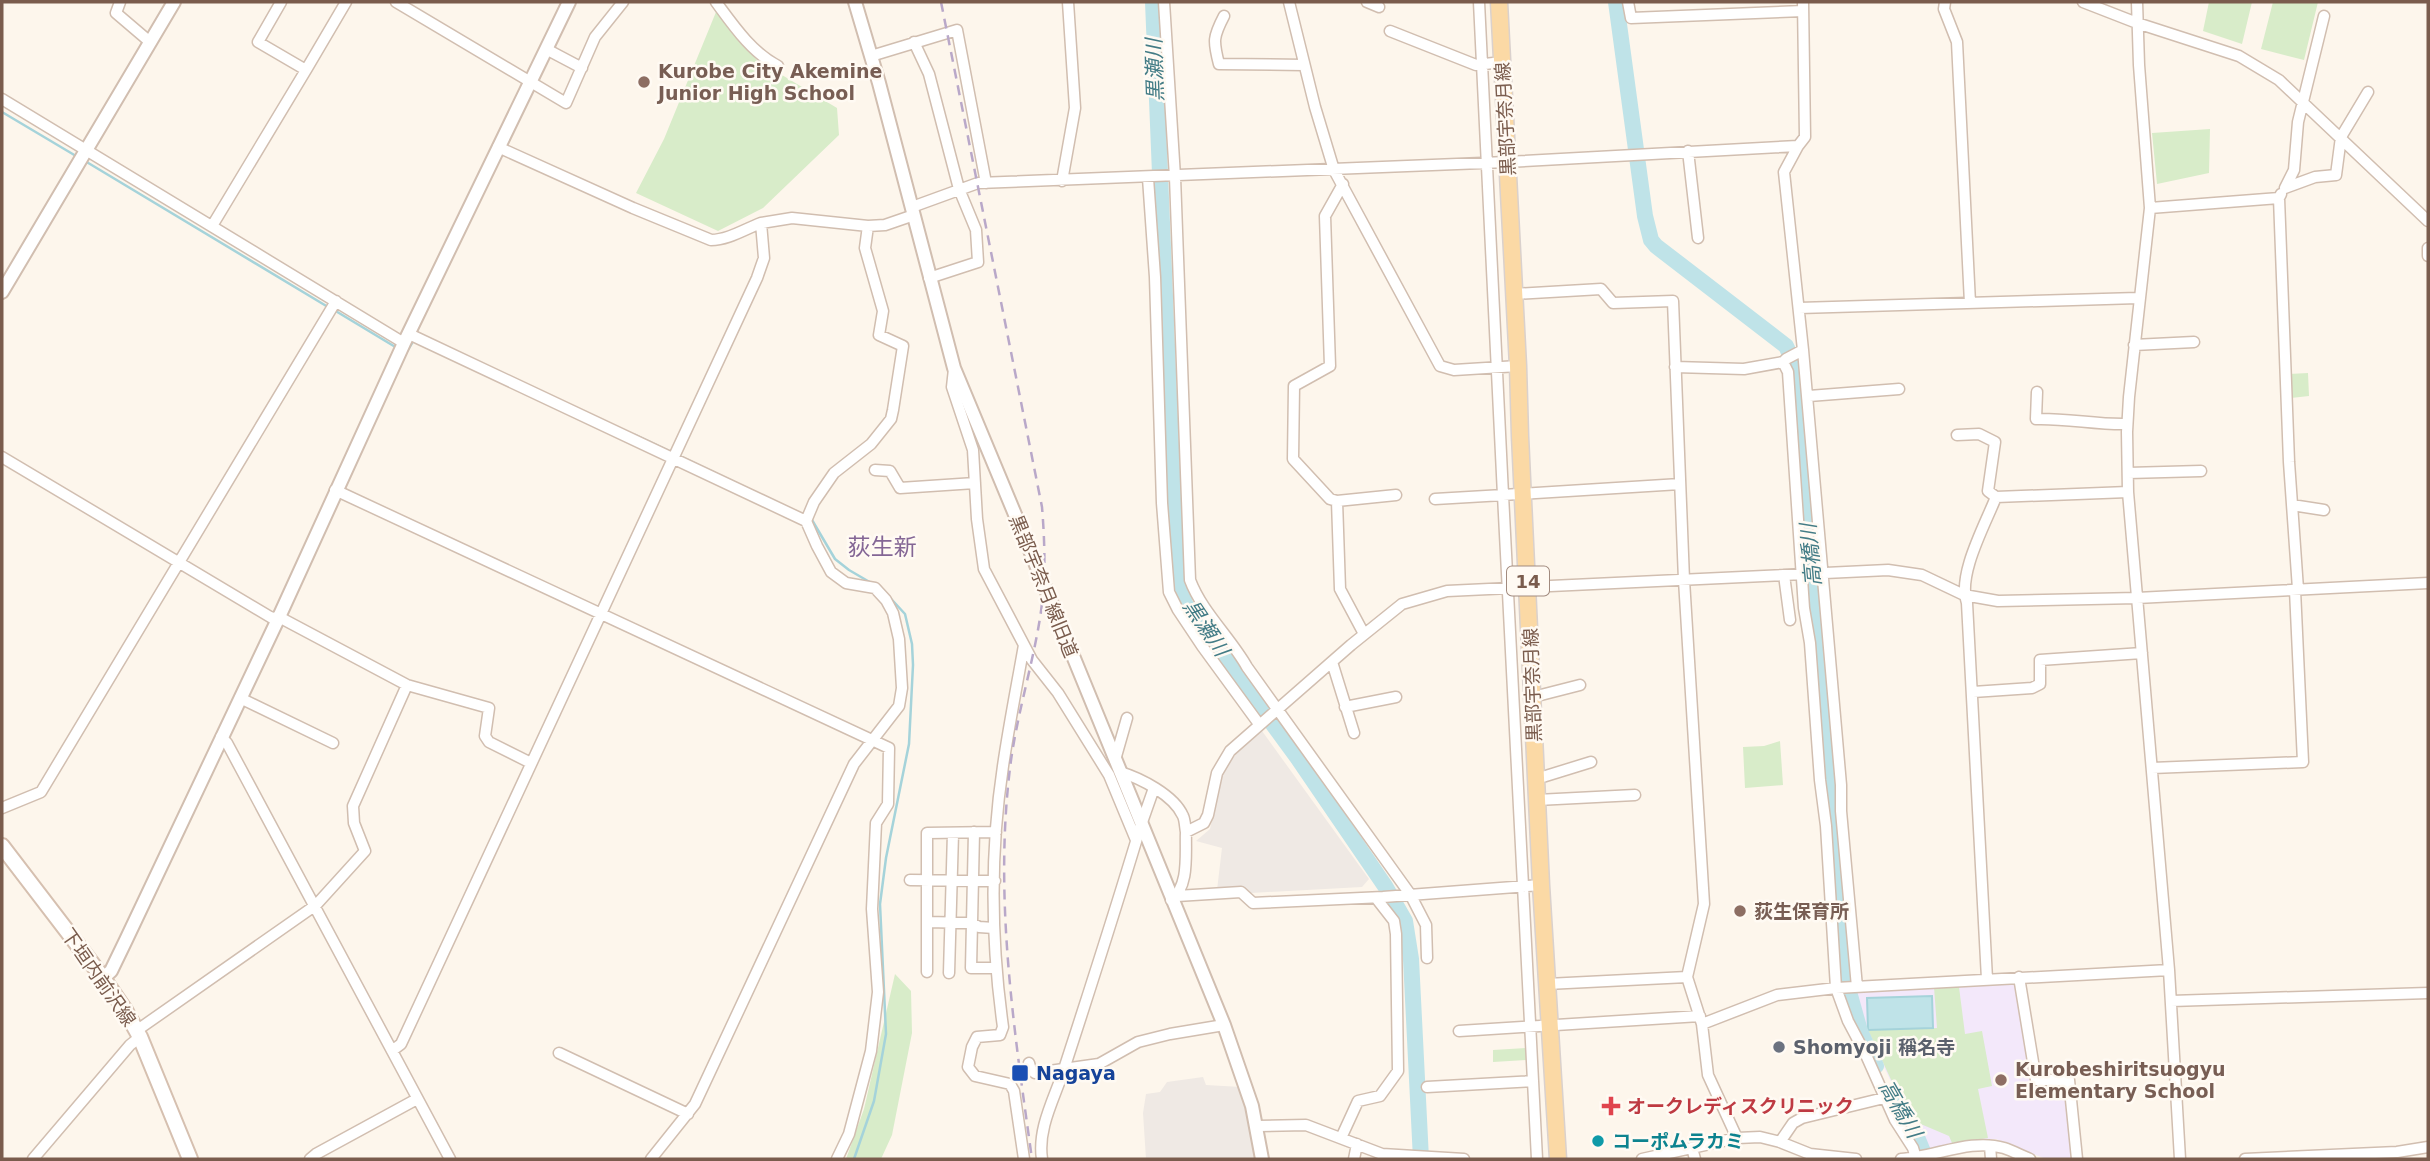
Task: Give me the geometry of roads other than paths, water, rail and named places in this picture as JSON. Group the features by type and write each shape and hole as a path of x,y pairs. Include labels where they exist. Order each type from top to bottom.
{"main road":[{"name":"黒部宇奈月線","path":"1499,2 1541,885 1558,1159"},
{"name":"下垣内前沢線","path":"4,855 103,978 138,1034 190,1159"}],"street":[{"path":"120,2 116,13 150,42"},
{"path":"2,292 174,2"},
{"path":"281,2 258,42 306,70"},
{"path":"212,226 346,2"},
{"path":"396,2 566,103 595,37 623,2"},
{"path":"103,978 111,971 279,617 335,490 569,2"},
{"path":"716,2 750,44 767,61 778,66"},
{"name":"黒部宇奈月線旧道","path":"855,2 954,368 1224,1025 1258,1126 1262,1159"},
{"path":"1062,181 1075,108 1068,2"},
{"path":"1164,2 1190,580 1195,593 1426,925 1427,958"},
{"path":"1289,2 1334,170 1440,366 1454,370 1518,366"},
{"path":"1367,2 1379,8"},
{"path":"1479,2 1537,1159"},
{"path":"1628,2 1631,18 1803,6 1805,136 1784,172 1809,396 1857,987"},
{"path":"1945,2 1944,9 1957,42 1970,303"},
{"path":"2083,2 2137,23 2239,56 2279,80 2428,220"},
{"path":"2137,2 2150,208 2138,298 2127,424 2128,492 2169,970 2180,1159"},
{"path":"1224,16 1214,34 1219,64 1304,65"},
{"path":"2152,768 2302,762 2279,198 2294,170 2302,100 2324,16"},
{"path":"871,56 957,30 986,183"},
{"path":"1390,31 1476,65 1502,62"},
{"path":"914,42 922,54 929,74 960,189 976,230 978,262 929,278"},
{"path":"546,48 582,68"},
{"path":"2286,188 2315,177 2336,175 2341,137 2368,92"},
{"path":"2,99 336,301 407,339 806,521 831,572 846,583 876,589 886,600 893,613 899,639 902,688 899,706 854,764 695,1104 652,1159"},
{"path":"498,147 633,208 711,240 723,240 761,223 792,218 868,226 885,225 960,189 986,183 1334,170 1798,146"},
{"path":"1688,151 1698,238"},
{"path":"1146,178 1156,278 1162,503 1169,592 1190,628 1261,723"},
{"path":"1343,184 1325,216 1330,366 1294,386 1293,459 1330,499 1396,495"},
{"path":"2150,208 2279,198"},
{"path":"393,1050 401,1044 757,278 764,258 761,223"},
{"path":"806,521 814,502 834,473 871,444 891,419 893,410 903,346 879,335 883,311 865,248 868,226"},
{"path":"2428,248 2428,256"},
{"path":"1514,294 1601,289 1612,303 1672,301 1684,580 1704,904 1687,977 1701,1020 1708,1074 1737,1138"},
{"path":"1799,308 2138,298"},
{"path":"2,808 41,792 336,301"},
{"path":"2134,345 2194,342"},
{"path":"1675,367 1744,369 1783,362 1803,350"},
{"path":"1783,362 1788,372 1820,780 1826,826 1836,988 1848,1021 1916,1158"},
{"path":"954,368 952,387 973,450 984,569 1032,660 1058,693 1109,775 1136,840"},
{"path":"1809,396 1899,389"},
{"path":"2037,392 2036,419 2063,419 2102,425 2127,424"},
{"path":"1957,435 1979,434 1995,442 1988,492 1996,498 2128,492"},
{"path":"2,457 272,618 279,617 407,685 489,708 485,736 489,742 531,763"},
{"path":"875,470 890,471 900,488 975,483"},
{"path":"2128,473 2201,471"},
{"path":"1435,499 1680,484"},
{"path":"335,490 889,748 888,804 876,823 872,909 877,992 871,1051 849,1134 837,1159"},
{"path":"1987,979 1973,692 1967,603 1964,595 1965,575 1996,498"},
{"path":"1337,500 1340,589 1364,634"},
{"path":"2292,505 2324,510"},
{"path":"1186,832 1204,823 1217,773 1230,751 1402,604 1447,591 1888,570 1922,575 1964,595 1997,601 2137,598 2428,583"},
{"path":"1784,575 1790,620"},
{"path":"1024,645 1003,767 996,832 995,968 1003,1027 1000,1035 977,1037 968,1068 975,1076 1010,1084 1014,1091 1024,1159"},
{"path":"1973,692 2032,688 2040,684 2040,660 2142,653"},
{"path":"1332,662 1354,733"},
{"path":"33,1159 138,1034 316,905 365,850 354,823 354,806 407,685"},
{"path":"1532,697 1580,685"},
{"path":"1345,707 1396,697"},
{"path":"240,698 333,743"},
{"path":"1127,718 1117,766 1154,788 1172,802 1182,815 1186,832 1184,881 1174,898"},
{"path":"221,737 227,743 316,905 450,1159"},
{"path":"1536,779 1591,762"},
{"path":"1042,1159 1040,1147 1045,1121 1154,788"},
{"path":"1537,800 1635,795"},
{"path":"974,832 971,968 995,968"},
{"path":"927,972 927,833 996,832"},
{"path":"949,973 953,833"},
{"path":"910,880 995,881"},
{"path":"1174,898 1241,892 1253,903 1379,898 1541,885"},
{"path":"1341,1138 1358,1101 1380,1096 1398,1070 1394,921 1379,898"},
{"path":"927,922 972,923 979,927 995,928"},
{"path":"1458,1031 1701,1020 1777,995 1836,988 2169,970"},
{"path":"1547,984 1687,977"},
{"path":"2019,978 2036,1080 2069,1080 2077,1159"},
{"path":"2171,1001 2428,993"},
{"path":"1029,1063 1035,1073 1099,1064 1138,1042 1224,1025"},
{"path":"559,1054 688,1114"},
{"path":"1427,1087 1532,1080"},
{"path":"1780,1142 1793,1124 1802,1118 1884,1097"},
{"path":"310,1159 417,1099"},
{"path":"1258,1126 1306,1125 1382,1154 1464,1159"},
{"path":"1642,1159 1737,1138 1760,1138 1780,1142 1810,1154 1856,1159"},
{"path":"1354,1159 1357,1144"},
{"path":"1901,1159 1971,1146 2004,1148 2030,1159"},
{"path":"1990,1146 1991,1159"},
{"path":"2245,1159 2397,1152 2428,1147"},
{"path":"1692,1148 1695,1159"}],"water":[{"path":"1932,996 1933,1028 1868,1030 1867,998"}],"waterway":[{"name":"黒瀬川","path":"1153,2 1176,566 1185,604 1297,757 1385,886 1405,921 1411,959 1421,1159"},
{"name":"高橋川","path":"1616,2 1645,216 1651,240 1786,346 1796,368 1844,974 1860,1031 1876,1066"},
{"path":"2,112 76,156"},
{"path":"85,161 328,307"},
{"path":"334,310 397,348"},
{"path":"406,353 415,338"},
{"path":"635,435 806,516"},
{"path":"812,520 835,559 873,584"},
{"path":"854,1159 874,1101 886,1034 880,904 886,858 909,744 913,665 912,644 905,614 882,589"},
{"name":"高橋川","path":"1888,1092 1895,1110 1917,1137 1926,1159"}],"railway":[{"path":"941,2 1042,507 1042,604 1010,768 1004,866 1008,964 1032,1159"}],"place":[{"name":"Kurobe City Akemine Junior High School","path":"644,82"},
{"name":"荻生保育所","path":"1740,911"},
{"name":"Shomyoji 稱名寺","path":"1779,1047"},
{"name":"Nagaya","path":"1020,1073"},
{"name":"Kurobeshiritsuogyu Elementary School","path":"2001,1080"},
{"name":"オークレディスクリニック","path":"1611,1106"},
{"name":"コーポムラカミ","path":"1598,1141"}],"district":[{"name":"荻生新","path":"882,547"}]}
